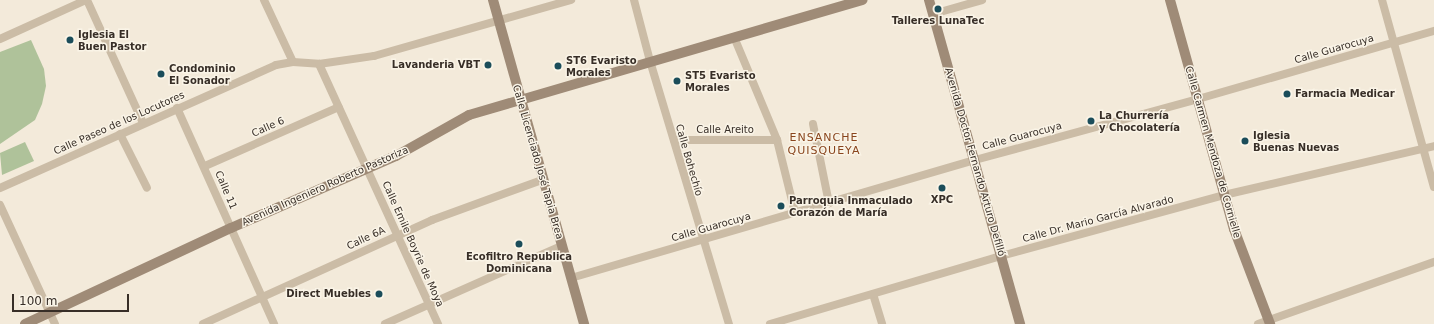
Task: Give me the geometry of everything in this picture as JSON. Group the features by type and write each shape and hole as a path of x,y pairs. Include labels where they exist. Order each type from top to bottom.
{"street":[{"path":"0,39 87,0 143,123"},
{"path":"264,0 293,62"},
{"name":"Calle Licenciado José Tapia Brea","path":"493,0 542,180 584,324"},
{"name":"Calle Paseo de los Locutores","path":"0,188 264,69 293,62 319,64 374,56 571,0"},
{"name":"Calle Bohechío","path":"634,0 650,61 702,240 729,324"},
{"name":"Avenida Ingeniero Roberto Pastoriza","path":"25,324 231,228 396,156 456,121 650,61 863,0"},
{"name":"Avenida Doctor Fernando Arturo Defilló","path":"928,0 975,160 1020,324"},
{"path":"933,14 982,0"},
{"name":"Calle Carmen Mendoza de Cornielle","path":"1170,0 1234,229 1270,322"},
{"path":"1382,0 1434,187"},
{"name":"Calle Guarocuya","path":"571,278 975,160 1198,99 1434,31"},
{"path":"734,37 777,140 795,213"},
{"name":"Calle Emile Boyrie de Moya","path":"319,64 368,168 438,324"},
{"name":"Calle 6","path":"204,166 339,107"},
{"name":"Calle 11","path":"177,108 274,324"},
{"path":"813,124 829,203"},
{"path":"120,134 147,188"},
{"name":"Calle Areito","path":"674,140 777,140"},
{"name":"Calle Dr. Mario García Alvarado","path":"770,324 1001,256 1224,195 1434,146"},
{"name":"Calle 6A","path":"203,324 398,235 542,180"},
{"path":"0,205 55,324"},
{"path":"385,324 561,246"},
{"path":"1258,324 1270,322 1434,262"},
{"path":"872,294 882,324"}],"green space":[{"path":"31,40 44,69 46,86 42,104 35,120 0,144 0,52"},
{"path":"25,142 34,161 2,175 0,153"}],"place":[{"name":"Talleres LunaTec","path":"938,9"},
{"name":"Iglesia El Buen Pastor","path":"70,40"},
{"name":"Lavanderia VBT","path":"488,65"},
{"name":"ST6 Evaristo Morales","path":"558,66"},
{"name":"Condominio El Sonador","path":"161,74"},
{"name":"ST5 Evaristo Morales","path":"677,81"},
{"name":"Farmacia Medicar","path":"1287,94"},
{"name":"La Churrería y Chocolatería","path":"1091,121"},
{"name":"Iglesia Buenas Nuevas","path":"1245,141"},
{"name":"XPC","path":"942,188"},
{"name":"Parroquia Inmaculado Corazón de María","path":"781,206"},
{"name":"Ecofiltro Republica Dominicana","path":"519,244"},
{"name":"Direct Muebles","path":"379,294"}],"district":[{"name":"ENSANCHE QUISQUEYA","path":"824,145"}]}
